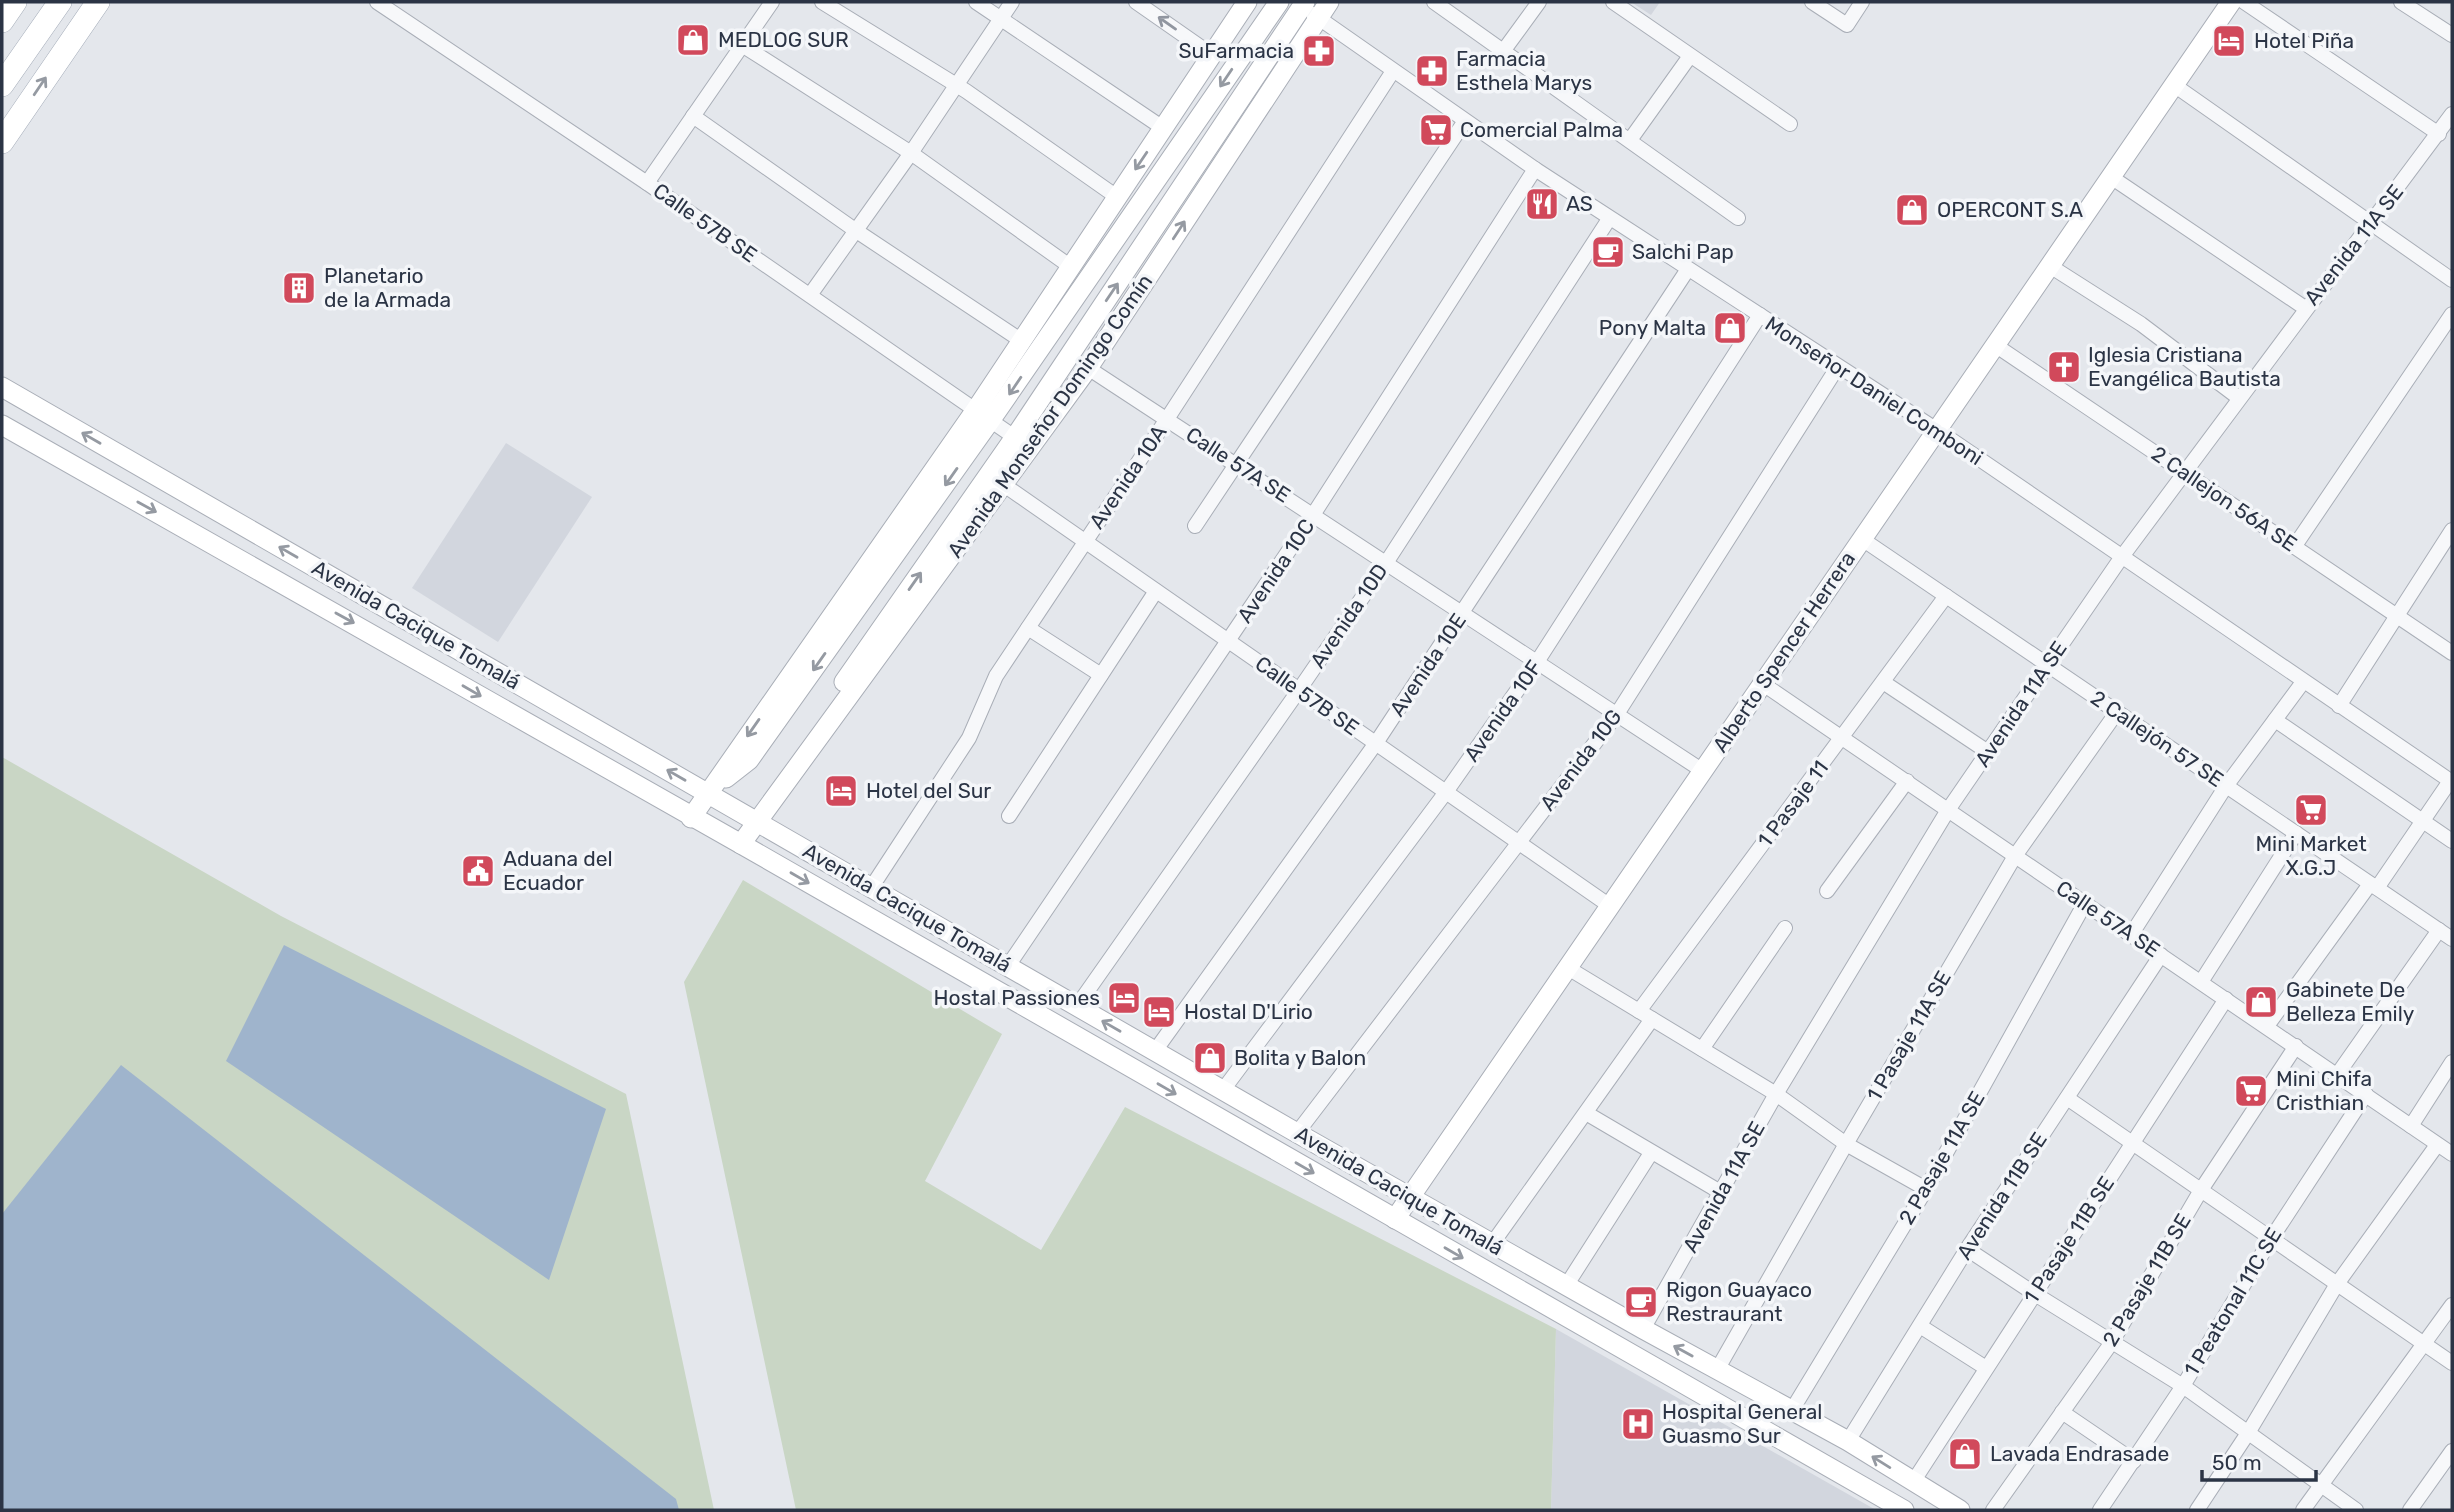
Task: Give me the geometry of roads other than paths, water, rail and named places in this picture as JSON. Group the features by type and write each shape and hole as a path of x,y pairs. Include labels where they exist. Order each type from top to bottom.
{"main road":[{"path":"2,21 15,2"},
{"path":"2,85 60,2"},
{"path":"2,142 98,2"},
{"path":"983,416 1022,341 1247,2"},
{"path":"691,818 708,793 749,760 983,416 1279,2"},
{"name":"Alberto Spencer Herrera","path":"1395,1219 2231,2"},
{"name":"Avenida Monseñor Domingo Comín","path":"757,822 780,772 1023,442 1301,3"},
{"name":"Avenida Monseñor Domingo Comín","path":"741,844 1004,485 1023,442 1088,368 1324,10"},
{"name":"Avenida Cacique Tomalá","path":"2,387 1297,1133 1566,1286 1848,1441 1961,1510"},
{"name":"Avenida Cacique Tomalá","path":"2,425 413,656 691,818 741,844 1904,1510"}],"street":[{"name":"Calle 57B SE","path":"377,2 648,183 1023,442"},
{"path":"648,183 772,2"},
{"path":"822,2 956,85 1117,197"},
{"path":"976,2 1163,128"},
{"path":"810,295 911,153 1012,2"},
{"path":"1136,2 1212,55"},
{"path":"1434,2 1738,218"},
{"path":"1504,50 1539,2"},
{"path":"1613,2 1790,124"},
{"path":"1812,2 1847,25 1862,2"},
{"path":"2244,2 2439,134"},
{"path":"2401,2 2452,34"},
{"name":"Monseñor Daniel Comboni","path":"1301,3 1324,10 1393,71 1535,169 1837,368 1937,430 2451,781"},
{"path":"742,45 911,153 1071,267"},
{"path":"1630,140 1690,56"},
{"name":"Avenida 10A","path":"871,888 969,738 996,676 1393,71"},
{"path":"2174,85 2452,280"},
{"name":"Avenida 11A SE","path":"1643,1329 1776,1094 1948,810 2121,558 2452,114"},
{"path":"693,116 855,230 1022,341"},
{"path":"1195,526 1465,121"},
{"name":"Avenida 10C","path":"1008,966 1313,515 1535,169"},
{"path":"2111,177 2305,308"},
{"name":"Avenida 10D","path":"1077,1006 1386,563 1609,219"},
{"path":"2050,266 2141,324 2239,398"},
{"name":"Avenida 10E","path":"1155,1051 1376,743 1688,269"},
{"path":"2294,547 2452,314"},
{"name":"Avenida 10F","path":"1223,1090 1446,792 1537,662 1759,315"},
{"name":"2 Callejon 56A SE","path":"1995,345 2452,653"},
{"name":"Calle 57A SE","path":"1088,368 1703,771"},
{"name":"Avenida 10G","path":"1297,1133 1617,714 1837,368"},
{"name":"Calle 57B SE","path":"1004,485 1610,906"},
{"path":"2339,706 2451,533"},
{"name":"2 Callejón 57 SE","path":"1862,539 2452,939"},
{"path":"1009,817 1156,591"},
{"name":"1 Pasaje 11","path":"1492,1244 1586,1113 1645,1015 1841,738 1946,596"},
{"path":"1028,628 1101,675"},
{"path":"1883,682 1988,752"},
{"path":"2132,935 2226,786 2303,682"},
{"name":"Calle 57A SE","path":"1763,684 2452,1154"},
{"name":"1 Pasaje 11A SE","path":"1717,1370 2015,856 2118,712"},
{"path":"2275,720 2452,841"},
{"path":"1827,891 1907,781"},
{"path":"2267,1026 2451,781"},
{"path":"2201,982 2296,833"},
{"name":"2 Pasaje 11A SE","path":"1793,1410 1926,1189 2085,903"},
{"path":"1702,1049 1785,928"},
{"path":"2337,1075 2439,930"},
{"name":"Avenida 11B SE","path":"1848,1441 1968,1249 2161,955"},
{"path":"1568,968 1776,1094 1846,1144 1926,1189"},
{"name":"1 Pasaje 11B SE","path":"1913,1482 2226,999"},
{"name":"2 Pasaje 11B SE","path":"1993,1510 2112,1342 2201,1191 2295,1046"},
{"path":"2411,1126 2452,1062"},
{"name":"1 Peatonal 11C SE","path":"2100,1510 2183,1386 2271,1239 2366,1094"},
{"path":"2067,1098 2452,1363"},
{"path":"1586,1113 1722,1193"},
{"path":"2197,1510 2248,1433 2337,1284 2437,1145"},
{"path":"1566,1286 1651,1153"},
{"path":"1968,1249 2183,1386 2356,1510"},
{"path":"2303,1510 2452,1305"},
{"path":"1920,1326 1986,1368"},
{"path":"2062,1412 2134,1461"},
{"path":"2410,1510 2452,1451"}],"water":[{"path":"284,945 606,1109 549,1280 226,1061"},
{"path":"121,1065 676,1499 679,1510 2,1510 2,1214"}],"place":[{"name":"MEDLOG SUR","path":"693,40"},
{"name":"Hotel Piña","path":"2229,41"},
{"name":"SuFarmacia","path":"1319,51"},
{"name":"Farmacia Esthela Marys","path":"1432,71"},
{"name":"Comercial Palma","path":"1436,130"},
{"name":"AS","path":"1542,204"},
{"name":"OPERCONT S.A","path":"1912,210"},
{"name":"Salchi Pap","path":"1608,252"},
{"name":"Planetario de la Armada","path":"299,288"},
{"name":"Pony Malta","path":"1730,328"},
{"name":"Iglesia Cristiana Evangélica Bautista","path":"2064,367"},
{"name":"Hotel del Sur","path":"841,791"},
{"name":"Mini Market X.G.J","path":"2311,810"},
{"name":"Aduana del Ecuador","path":"478,871"},
{"name":"Hostal Passiones","path":"1124,998"},
{"name":"Gabinete De Belleza Emily","path":"2261,1002"},
{"name":"Hostal D'Lirio","path":"1159,1012"},
{"name":"Bolita y Balon","path":"1210,1058"},
{"name":"Mini Chifa Cristhian","path":"2251,1091"},
{"name":"Rigon Guayaco Restraurant","path":"1641,1302"},
{"name":"Hospital General Guasmo Sur","path":"1638,1424"},
{"name":"Lavada Endrasade","path":"1965,1454"}]}
